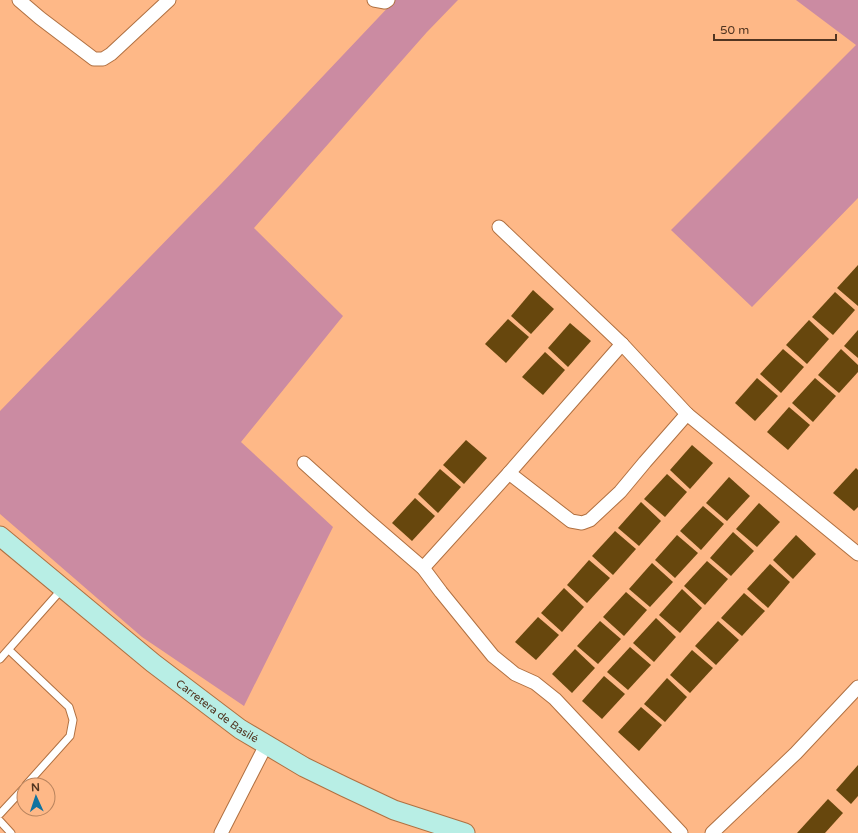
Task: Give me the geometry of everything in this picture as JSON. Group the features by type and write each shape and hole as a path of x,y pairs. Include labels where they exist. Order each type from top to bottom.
{"street":[{"path":"19,0 94,59 103,59 111,54 169,0"},
{"path":"374,0 385,2 388,0"},
{"path":"499,227 622,344 687,414 858,554"},
{"path":"423,568 622,344"},
{"path":"509,473 571,521 582,523 590,520 620,492 644,462 687,414"},
{"path":"304,463 423,568 493,656 515,674 535,683 555,699 681,833"},
{"name":"Carretera de Basilé","path":"0,536 153,664 240,730 311,770 394,810 465,833"},
{"path":"712,833 796,753 858,687"},
{"path":"221,833 266,745"}],"lane":[{"path":"0,659 62,589"},
{"path":"9,650 69,706 73,720 70,736 33,777"},
{"path":"0,814 16,797"},
{"path":"0,821 11,833"}],"shaded area":[{"path":"395,0 458,0 427,32 254,228 343,316 241,442 333,527 244,706 142,637 0,514 0,411 221,184"},
{"path":"796,0 858,0 858,198 752,307 671,230 856,45"}],"building":[{"path":"858,265 858,306 837,288"},
{"path":"533,290 554,309 531,334 511,316"},
{"path":"835,292 855,310 833,335 812,317"},
{"path":"508,319 529,337 506,363 485,344"},
{"path":"809,320 829,339 807,364 786,345"},
{"path":"570,323 591,341 568,367 548,348"},
{"path":"858,330 858,358 844,346"},
{"path":"783,349 804,367 781,393 760,374"},
{"path":"841,349 858,365 858,372 839,393 818,375"},
{"path":"545,352 565,370 543,395 522,377"},
{"path":"757,378 778,396 755,421 735,403"},
{"path":"815,378 836,396 813,422 792,403"},
{"path":"789,407 810,425 788,450 767,432"},
{"path":"466,440 487,458 464,484 443,465"},
{"path":"692,445 713,463 690,489 670,470"},
{"path":"856,468 858,470 858,507 854,511 833,493"},
{"path":"440,469 461,487 438,513 418,494"},
{"path":"667,474 687,492 665,517 644,499"},
{"path":"729,477 750,496 727,521 706,503"},
{"path":"415,498 435,516 412,541 392,523"},
{"path":"641,502 661,521 639,546 618,528"},
{"path":"759,503 780,522 757,547 736,529"},
{"path":"703,506 724,524 701,550 680,531"},
{"path":"615,531 636,549 613,575 592,556"},
{"path":"733,532 754,551 731,576 710,558"},
{"path":"677,535 698,553 675,578 655,560"},
{"path":"796,535 816,554 793,579 773,560"},
{"path":"589,560 610,578 587,603 567,585"},
{"path":"707,561 728,579 705,605 684,586"},
{"path":"652,563 673,582 650,607 629,589"},
{"path":"770,564 790,582 768,608 747,589"},
{"path":"564,588 584,607 562,632 541,613"},
{"path":"682,589 702,608 680,633 659,615"},
{"path":"626,592 647,610 624,636 603,617"},
{"path":"744,593 765,611 742,636 721,618"},
{"path":"538,617 559,635 536,660 515,642"},
{"path":"656,618 676,637 654,662 633,643"},
{"path":"600,621 621,639 598,664 577,646"},
{"path":"718,621 739,640 716,665 695,646"},
{"path":"630,647 651,665 628,690 607,672"},
{"path":"575,649 595,668 572,693 552,674"},
{"path":"692,650 713,668 690,693 670,675"},
{"path":"604,676 625,694 602,719 582,701"},
{"path":"667,678 687,697 665,722 644,704"},
{"path":"641,707 662,725 639,751 618,732"},
{"path":"858,765 858,796 851,804 836,790"},
{"path":"828,799 843,813 825,833 797,833"}]}
